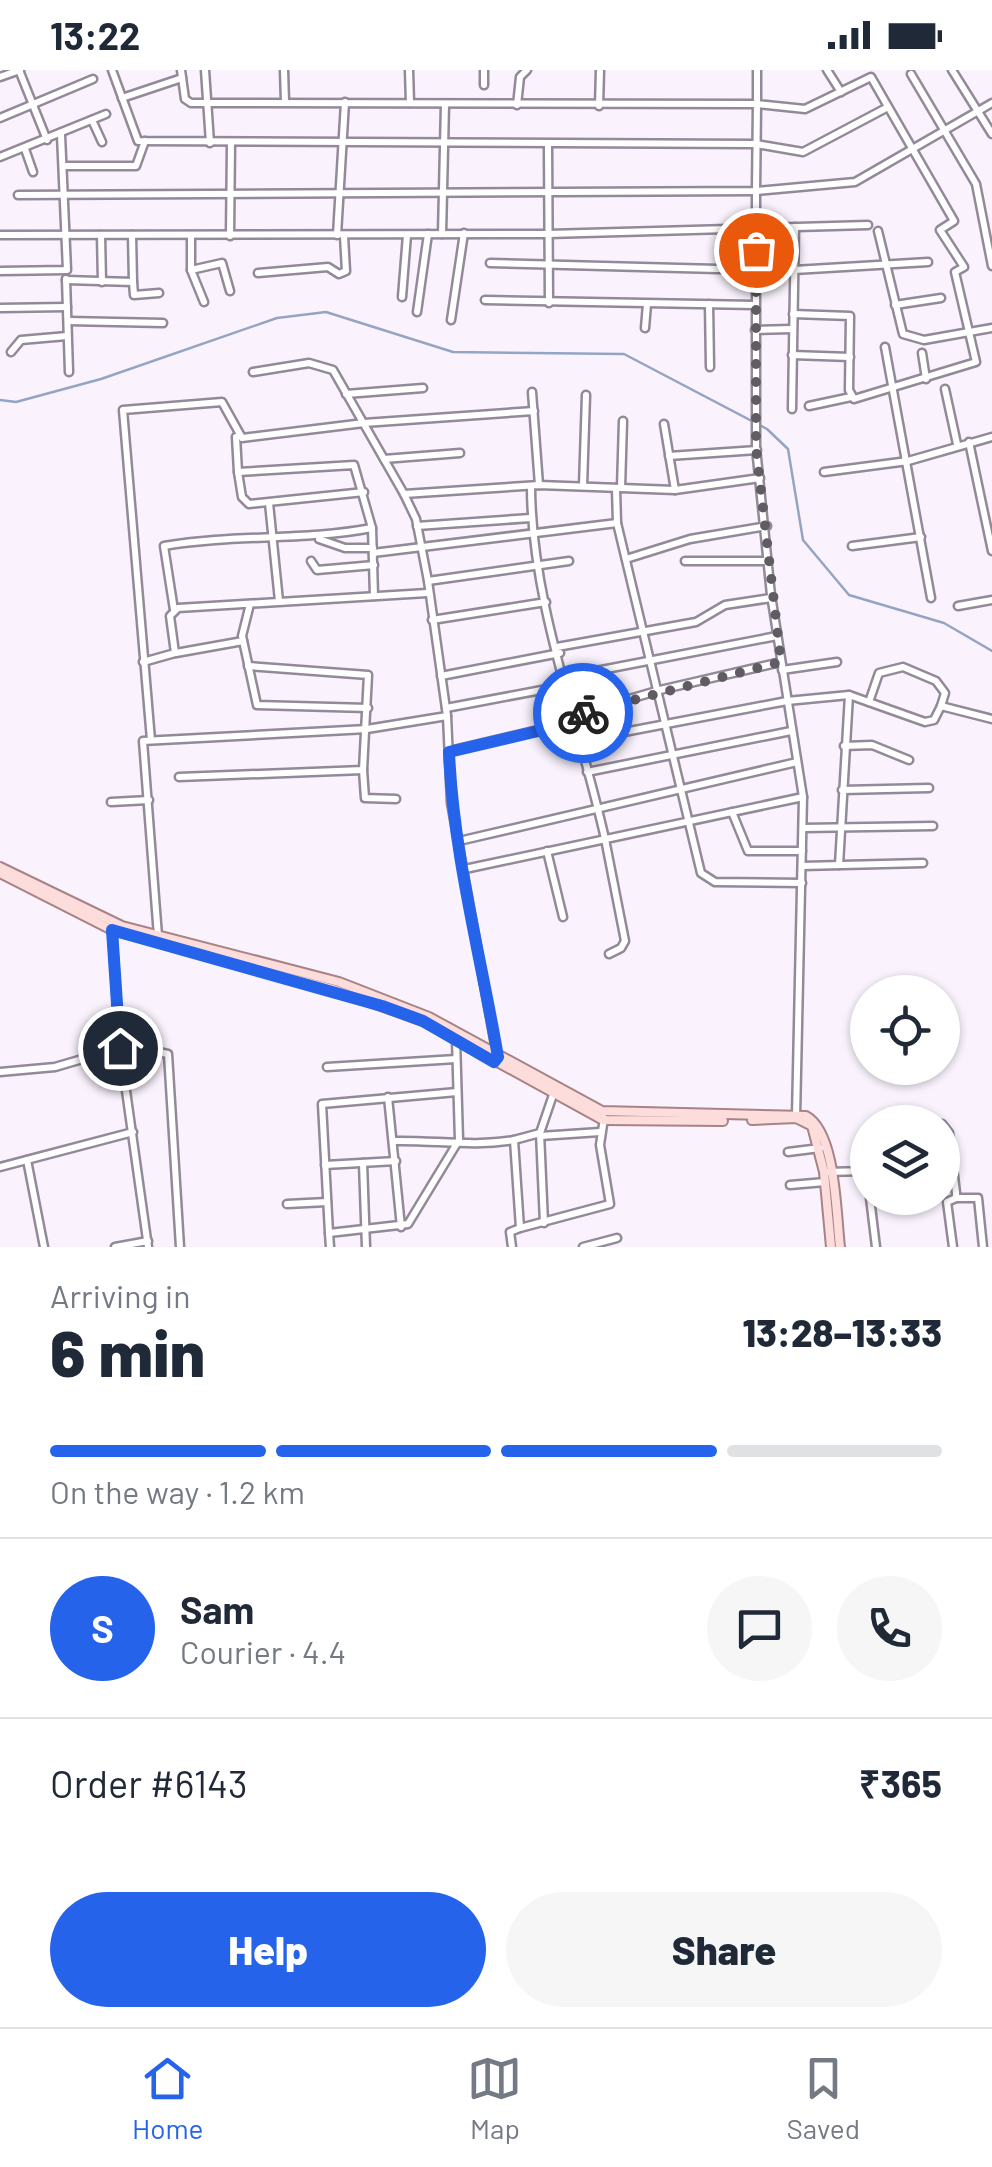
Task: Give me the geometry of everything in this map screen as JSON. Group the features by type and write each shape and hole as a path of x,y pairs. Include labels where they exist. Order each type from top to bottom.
{"main road":[{"path":"0,870 93,914 158,936 339,982 429,1016 496,1060"},
{"path":"0,870 112,930 333,989 423,1021 604,1116 796,1116 820,1134 832,1247"},
{"path":"820,1134 840,1247"}],"street":[{"path":"0,77 20,70 47,140"},
{"path":"112,70 138,141 548,146 756,144 802,152 888,106"},
{"path":"205,70 210,144"},
{"path":"284,70 285,102"},
{"path":"409,70 410,103"},
{"path":"484,70 484,84"},
{"path":"517,105 520,77 527,70"},
{"path":"599,106 600,70"},
{"path":"757,70 757,449 771,598 803,797 796,1116"},
{"path":"828,70 841,92"},
{"path":"952,70 992,134"},
{"path":"122,98 182,74 187,102 757,104 805,109 871,78 954,221 940,230 964,267 955,272 972,334 975,364 894,390 809,406"},
{"path":"911,74 976,184 992,266"},
{"path":"0,118 92,79"},
{"path":"258,274 328,267 339,274 346,271 339,193 346,102"},
{"path":"18,194 548,194 756,191 855,182 992,103"},
{"path":"442,234 444,104"},
{"path":"0,158 106,114"},
{"path":"92,120 102,142"},
{"path":"62,135 67,194 69,372"},
{"path":"66,166 136,166 145,141"},
{"path":"230,236 231,144"},
{"path":"548,146 549,303"},
{"path":"25,149 33,172"},
{"path":"0,235 548,234 868,225"},
{"path":"792,409 795,227"},
{"path":"878,231 903,334 910,338 972,334 992,328"},
{"path":"451,320 464,233"},
{"path":"416,312 428,234"},
{"path":"132,235 134,295 159,293"},
{"path":"402,298 407,235"},
{"path":"102,236 102,282"},
{"path":"191,236 191,270 204,302"},
{"path":"794,270 928,262"},
{"path":"191,270 222,263 230,292"},
{"path":"490,264 756,270"},
{"path":"0,271 67,270"},
{"path":"66,280 133,282"},
{"path":"894,305 941,298"},
{"path":"484,300 755,304"},
{"path":"646,304 646,328"},
{"path":"709,304 710,368"},
{"path":"0,308 67,307"},
{"path":"792,314 850,316 852,398"},
{"path":"68,321 163,323"},
{"path":"755,330 792,329"},
{"path":"11,352 21,340 68,336"},
{"path":"885,347 932,598"},
{"path":"922,353 926,379"},
{"path":"792,355 850,357"},
{"path":"253,372 324,365 333,370 404,494 417,526 447,712 452,803 496,1060"},
{"path":"346,394 423,388"},
{"path":"945,389 957,444"},
{"path":"532,392 533,532 625,941 609,954"},
{"path":"583,486 586,396"},
{"path":"151,740 120,414 128,409 222,402 236,435 243,500 269,503 364,492"},
{"path":"236,435 253,438 364,423 534,412"},
{"path":"623,421 617,523 700,870 709,879 802,884"},
{"path":"664,424 675,490"},
{"path":"824,472 908,460 992,436"},
{"path":"969,442 992,551"},
{"path":"669,456 757,449"},
{"path":"384,459 460,452"},
{"path":"238,472 351,464 364,492 372,528 374,596"},
{"path":"404,494 535,486 675,490 760,478"},
{"path":"269,503 279,602"},
{"path":"982,506 992,504"},
{"path":"417,526 532,518"},
{"path":"318,538 345,548 374,550 617,523"},
{"path":"626,559 690,539 766,526"},
{"path":"175,653 170,616 174,610 164,546 272,536 318,538 372,528"},
{"path":"852,546 920,537"},
{"path":"428,581 569,561"},
{"path":"685,561 768,561"},
{"path":"311,562 321,570 374,565"},
{"path":"174,610 427,592"},
{"path":"441,676 696,622 725,606 771,598"},
{"path":"958,606 992,600"},
{"path":"432,620 546,602"},
{"path":"250,604 243,640 260,706 368,708"},
{"path":"158,936 142,741 366,730 650,660 777,636"},
{"path":"143,662 243,640"},
{"path":"449,752 576,718 660,690 782,666 837,662"},
{"path":"248,666 366,672 371,683 363,770 365,798 396,799"},
{"path":"582,740 787,701 849,695 925,722 934,720 945,692 941,686 903,667 879,673 869,702"},
{"path":"839,865 849,695"},
{"path":"941,706 992,719"},
{"path":"587,772 673,752 791,732"},
{"path":"844,746 872,745 910,760"},
{"path":"459,841 797,762"},
{"path":"179,777 363,770"},
{"path":"842,790 929,788"},
{"path":"465,868 803,797"},
{"path":"111,802 149,800"},
{"path":"732,812 748,851 802,850"},
{"path":"802,828 933,826"},
{"path":"546,851 563,918"},
{"path":"802,866 923,862"},
{"path":"112,930 120,1051 148,1244 115,1247"},
{"path":"329,1233 408,1224 459,1140 456,1039"},
{"path":"0,1072 78,1063 120,1051 144,1049 168,1054 180,1247"},
{"path":"326,1068 456,1060"},
{"path":"330,1247 322,1104 457,1092"},
{"path":"544,1223 540,1135 553,1092"},
{"path":"388,1097 401,1227"},
{"path":"512,1247 510,1232 612,1202 600,1132 604,1116"},
{"path":"0,1167 133,1132"},
{"path":"393,1141 459,1140 475,1146 540,1135 600,1132"},
{"path":"514,1140 520,1228"},
{"path":"788,1152 820,1148"},
{"path":"27,1160 44,1247"},
{"path":"326,1165 396,1161"},
{"path":"363,1163 366,1247"},
{"path":"790,1185 850,1173"},
{"path":"960,1198 978,1198 983,1247"},
{"path":"287,1204 327,1202"},
{"path":"872,1215 876,1247"},
{"path":"949,1215 953,1247"},
{"path":"582,1247 617,1238"}],"waterway":[{"path":"0,400 16,402 101,379 277,318 326,312 453,352 624,354 767,429 788,449 803,540 849,595 944,623 992,651"}],"way so far":[{"path":"583,713 660,690 781,662 756,448 756,250"}],"route":[{"path":"120,1048 112,930 333,989 423,1021 494,1062 498,1057 452,803 449,752 576,722 575,716 583,713"}]}
